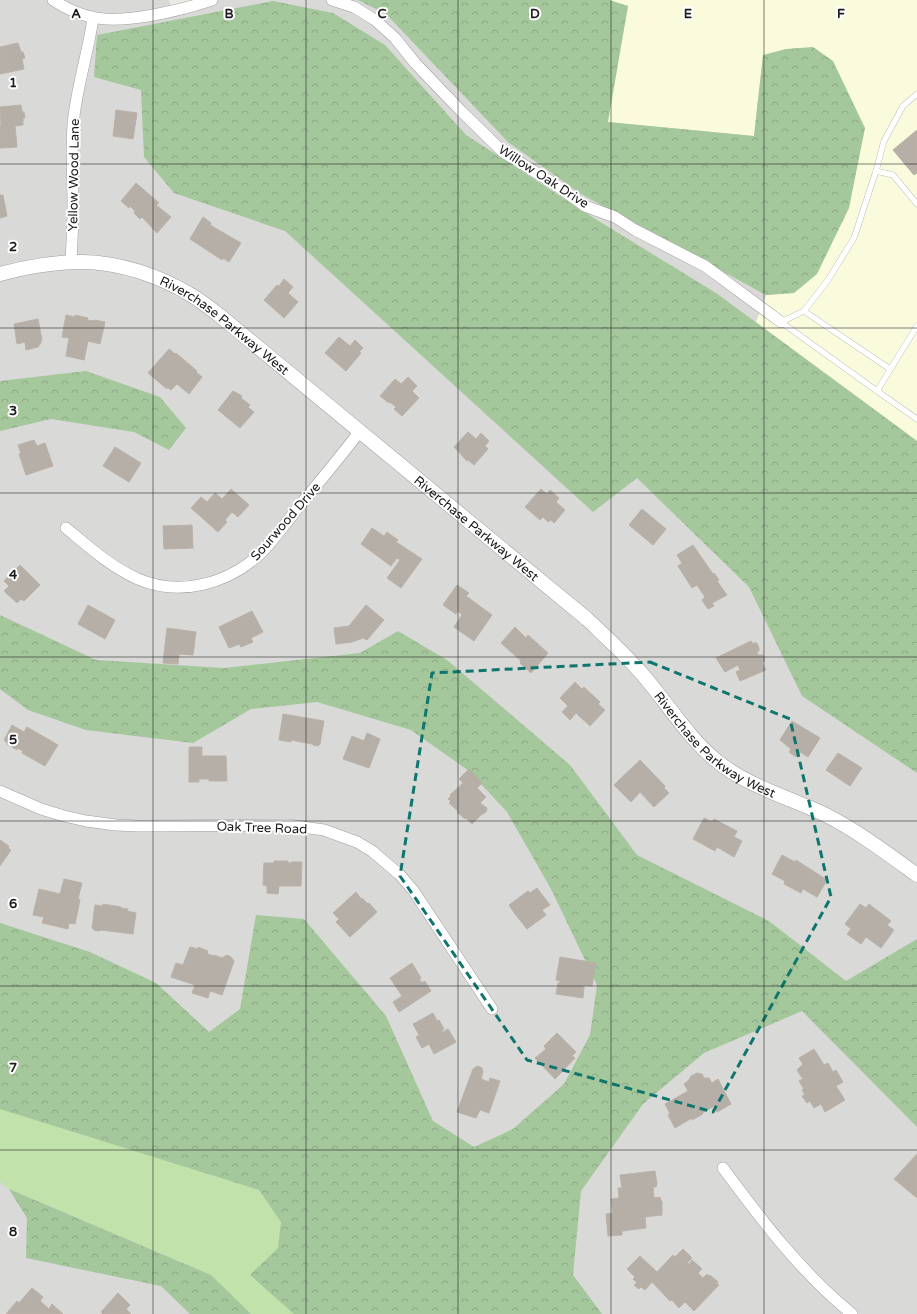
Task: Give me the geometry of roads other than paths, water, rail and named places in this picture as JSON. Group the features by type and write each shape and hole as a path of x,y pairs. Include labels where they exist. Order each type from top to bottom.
{"street":[{"path":"53,0 69,10 93,18 107,19 138,17 212,0"},
{"name":"Willow Oak Drive","path":"332,0 354,7 375,20 395,38 415,63 503,152 585,206 616,217 635,230 705,266 781,322"},
{"name":"Yellow Wood Lane","path":"72,262 73,124 81,70 93,18"},
{"name":"Riverchase Parkway West","path":"0,274 41,266 83,262 132,270 163,280 192,296 219,315 587,619 628,658 697,743 718,763 760,786 825,814 842,823 872,842 917,875"},
{"name":"Sourwood Drive","path":"66,528 106,561 139,580 165,587 186,587 204,585 221,580 235,573 262,552 360,431"},
{"name":"Oak Tree Road","path":"0,791 41,809 86,821 139,826 288,825 324,830 357,842 386,862 400,874 413,890 492,1009"},
{"path":"724,1168 759,1218 783,1247 809,1274 852,1314"}],"lane":[{"path":"917,94 904,106 884,141 876,171 854,238 822,289 804,311 781,322 917,419"},
{"path":"876,171 893,175 917,204"},
{"path":"804,311 890,369"},
{"path":"876,391 917,327"}]}
